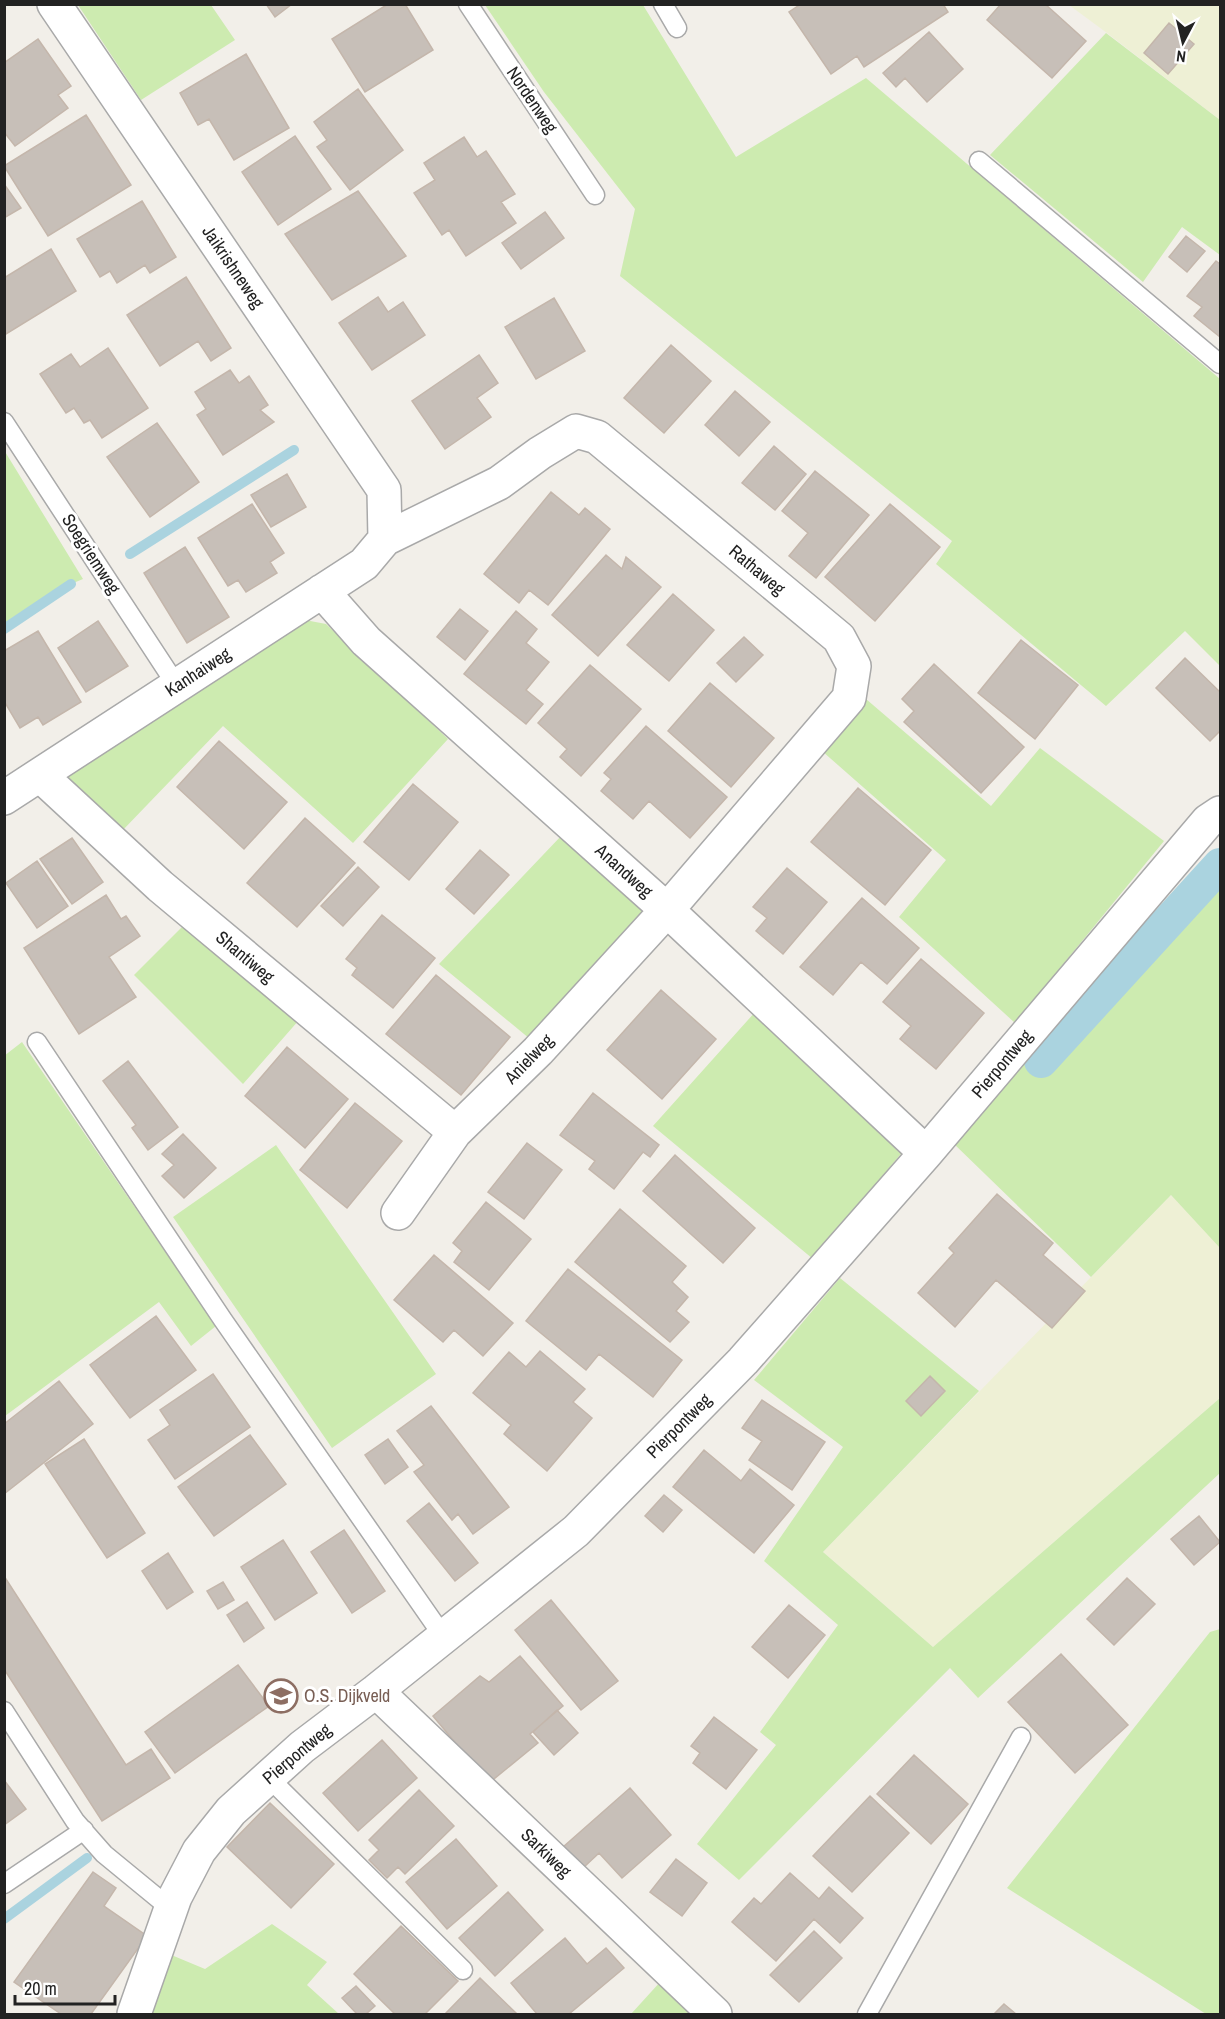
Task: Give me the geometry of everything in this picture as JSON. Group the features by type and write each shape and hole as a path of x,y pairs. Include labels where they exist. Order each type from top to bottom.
{"street":[{"name":"Jaikrishneweg","path":"54,4 384,490 385,538"},
{"name":"Rathaweg","path":"385,538 499,483 540,453 576,431 597,437 838,638 854,666 849,698 667,910"},
{"name":"Kanhaiweg","path":"4,798 364,564 385,538"},
{"name":"Anandweg","path":"322,591 366,641 667,910 926,1153"},
{"name":"Shantiweg","path":"40,775 160,886 456,1132"},
{"name":"Pierpontweg","path":"134,2014 175,1897 199,1851 231,1811 302,1747 376,1691 576,1531 743,1361 926,1153 1208,821 1221,813"},
{"name":"Anielweg","path":"398,1213 456,1132 538,1051 667,910"},
{"name":"Sarkiweg","path":"376,1691 715,2014"}],"lane":[{"name":"Nordenweg","path":"468,4 595,195"},
{"path":"663,4 677,28"},
{"path":"979,161 1221,364"},
{"name":"Soegriemweg","path":"4,422 177,686"},
{"path":"37,1042 223,1320 443,1636"},
{"path":"4,1712 75,1821 104,1854 171,1909"},
{"path":"867,2014 1022,1737"},
{"path":"268,1777 463,1970"},
{"path":"4,1884 84,1830"}],"green space":[{"path":"78,5 211,5 235,40 141,100"},
{"path":"485,5 643,5 736,157 866,78 1220,379 1220,666 1185,631 1106,706 936,564 952,541 620,276 635,209 544,92"},
{"path":"1069,5 1220,5 1220,120 1107,33"},
{"path":"1106,33 1220,120 1220,255 1182,227 1143,282 990,155"},
{"path":"4,450 83,579 71,584 5,629"},
{"path":"305,620 326,624 448,739 353,843 223,726 122,831 62,773"},
{"path":"866,699 991,806 1040,748 1164,841 1015,1023 899,917 946,860 822,751"},
{"path":"562,835 651,915 530,1039 439,964"},
{"path":"1220,865 1220,1248 1171,1195 1091,1277 953,1143 1031,1048 1042,1060"},
{"path":"189,920 299,1020 243,1084 134,975"},
{"path":"756,1011 905,1149 813,1259 653,1126"},
{"path":"22,1042 216,1326 191,1346 159,1302 5,1416 4,1056"},
{"path":"276,1145 436,1374 332,1448 173,1217"},
{"path":"1171,1195 1220,1247 1220,1398 933,1647 823,1552"},
{"path":"840,1278 979,1391 823,1552 933,1647 1220,1398 1220,1473 978,1698 950,1668 739,1880 697,1844 776,1745 760,1732 838,1625 764,1561 843,1447 754,1380"},
{"path":"1220,1629 1220,2014 1206,2014 1007,1888 1210,1632"},
{"path":"272,1924 327,1962 307,1985 339,2014 148,2014 169,1954 205,1969"},
{"path":"661,1981 695,2014 631,2014"}],"building":[{"path":"266,4 292,4 275,17"},
{"path":"388,4 405,4 433,50 365,92 332,39"},
{"path":"801,4 943,4 948,12 864,67 857,56 831,74 789,12"},
{"path":"1001,4 1045,4 1086,41 1052,78 987,20"},
{"path":"1169,23 1194,44 1168,74 1144,53"},
{"path":"929,32 963,69 927,102 905,78 896,87 883,73"},
{"path":"38,39 71,86 58,95 68,108 15,146 4,132 4,63"},
{"path":"246,54 289,128 234,160 209,119 198,125 180,93"},
{"path":"358,89 403,150 350,190 317,147 327,140 314,122"},
{"path":"86,115 131,185 48,236 4,166"},
{"path":"295,136 331,189 278,225 242,172"},
{"path":"464,137 477,157 486,151 515,194 501,202 516,223 466,256 449,230 442,235 414,193 435,180 424,163"},
{"path":"4,184 21,208 4,218"},
{"path":"358,191 406,256 332,300 285,234"},
{"path":"142,201 176,257 150,273 145,265 117,283 110,271 100,277 77,239"},
{"path":"545,212 564,238 521,269 502,243"},
{"path":"1186,236 1205,251 1187,272 1169,257"},
{"path":"51,249 76,291 6,334 4,331 4,278"},
{"path":"1216,261 1220,264 1220,337 1194,316 1202,307 1187,296"},
{"path":"186,277 231,348 211,361 198,341 160,366 127,315"},
{"path":"378,297 388,312 403,302 425,335 372,370 339,323"},
{"path":"554,298 585,351 536,379 505,327"},
{"path":"671,345 711,381 664,433 624,398"},
{"path":"108,348 148,408 102,438 90,420 84,423 74,408 66,413 40,374 71,354 80,367"},
{"path":"479,355 498,383 477,398 491,417 445,449 412,401"},
{"path":"230,370 239,383 249,376 268,405 260,410 274,422 223,455 197,415 206,409 195,392"},
{"path":"735,391 770,422 739,456 705,425"},
{"path":"157,423 199,482 150,517 107,457"},
{"path":"774,446 806,474 775,510 742,483"},
{"path":"815,471 869,515 816,578 789,556 808,533 782,511"},
{"path":"287,474 306,507 271,527 251,495"},
{"path":"551,492 579,515 585,508 610,529 548,605 529,590 519,603 484,574"},
{"path":"252,504 284,553 270,562 277,573 246,592 238,580 228,586 198,538"},
{"path":"890,504 940,547 875,621 825,577"},
{"path":"185,547 229,617 187,643 144,573"},
{"path":"606,555 622,569 626,557 661,587 598,656 552,615"},
{"path":"673,594 714,630 669,681 627,645"},
{"path":"460,609 488,631 465,660 437,637"},
{"path":"516,611 537,629 526,643 549,662 526,690 543,704 526,724 464,674"},
{"path":"98,621 128,666 86,692 58,648"},
{"path":"38,631 81,702 43,725 38,717 20,728 4,701 4,651"},
{"path":"744,637 763,655 736,682 717,663"},
{"path":"1021,640 1078,685 1035,739 978,693"},
{"path":"1185,658 1220,692 1220,731 1210,741 1156,688"},
{"path":"934,664 1024,747 981,793 904,722 914,711 902,699"},
{"path":"590,665 641,709 581,776 560,757 567,749 538,723"},
{"path":"710,683 774,738 731,787 668,731"},
{"path":"646,726 727,797 690,838 649,801 633,819 601,791 611,779 604,773"},
{"path":"219,741 287,802 244,849 177,787"},
{"path":"413,784 458,822 409,880 364,842"},
{"path":"858,788 931,850 885,905 811,842"},
{"path":"305,818 355,863 297,927 247,883"},
{"path":"72,838 103,882 72,904 40,859"},
{"path":"480,850 509,875 474,914 446,889"},
{"path":"37,861 68,906 37,928 6,883"},
{"path":"358,867 379,887 343,926 321,906"},
{"path":"787,868 827,902 783,954 756,931 767,918 753,907"},
{"path":"106,895 121,919 126,916 140,936 109,957 136,997 79,1034 24,948"},
{"path":"862,898 919,948 887,984 861,962 833,995 800,967"},
{"path":"382,915 435,958 393,1008 352,975 357,968 346,959"},
{"path":"921,959 984,1013 936,1069 900,1039 911,1026 883,1002"},
{"path":"436,975 510,1037 461,1095 386,1034"},
{"path":"661,990 716,1039 662,1099 607,1050"},
{"path":"287,1047 348,1099 305,1148 245,1096"},
{"path":"128,1061 178,1127 148,1150 132,1128 136,1125 103,1081"},
{"path":"593,1093 659,1145 650,1157 643,1152 614,1189 589,1169 595,1161 560,1135"},
{"path":"355,1103 402,1141 347,1208 300,1170"},
{"path":"183,1134 216,1168 184,1198 162,1176 174,1165 162,1154"},
{"path":"527,1143 562,1170 524,1219 488,1192"},
{"path":"675,1155 755,1228 723,1263 643,1191"},
{"path":"997,1194 1053,1243 1043,1255 1085,1291 1052,1328 996,1280 955,1327 918,1293 954,1253 949,1248"},
{"path":"486,1202 531,1239 489,1290 454,1262 462,1251 453,1243"},
{"path":"620,1209 686,1266 672,1282 688,1297 676,1311 689,1322 670,1342 575,1262"},
{"path":"434,1255 513,1323 483,1356 454,1330 443,1342 394,1300"},
{"path":"568,1269 682,1360 653,1397 599,1354 586,1370 526,1321"},
{"path":"156,1316 196,1370 130,1418 90,1365"},
{"path":"540,1351 585,1389 573,1402 592,1418 547,1471 504,1434 511,1425 473,1393 509,1352 526,1367"},
{"path":"213,1374 250,1427 175,1479 148,1440 170,1425 160,1410"},
{"path":"930,1376 945,1391 921,1416 906,1401"},
{"path":"59,1381 93,1424 4,1494 4,1424"},
{"path":"762,1400 825,1442 792,1490 749,1460 762,1441 742,1428"},
{"path":"431,1406 509,1507 473,1534 458,1514 452,1520 414,1472 424,1465 397,1431"},
{"path":"250,1435 286,1484 214,1536 178,1487"},
{"path":"84,1439 145,1533 107,1558 45,1464"},
{"path":"388,1439 408,1467 385,1484 365,1455"},
{"path":"704,1450 741,1481 750,1469 794,1505 754,1553 673,1487"},
{"path":"664,1495 682,1510 663,1532 645,1516"},
{"path":"429,1503 478,1563 455,1581 407,1521"},
{"path":"1199,1516 1220,1542 1194,1565 1171,1539"},
{"path":"344,1530 385,1591 352,1613 311,1552"},
{"path":"283,1540 317,1593 275,1620 241,1567"},
{"path":"168,1553 193,1592 167,1609 142,1571"},
{"path":"4,1576 126,1765 151,1749 170,1778 102,1821 4,1669"},
{"path":"1127,1578 1155,1604 1114,1645 1087,1619"},
{"path":"223,1582 234,1600 218,1609 207,1591"},
{"path":"551,1600 618,1681 581,1710 515,1630"},
{"path":"247,1602 264,1628 244,1642 227,1615"},
{"path":"789,1605 825,1635 788,1678 752,1647"},
{"path":"1061,1654 1128,1725 1075,1773 1008,1702"},
{"path":"520,1656 563,1706 530,1734 538,1743 489,1783 433,1716 480,1676 489,1682"},
{"path":"238,1665 269,1706 175,1773 145,1732"},
{"path":"557,1710 578,1733 554,1755 533,1732"},
{"path":"714,1717 757,1750 726,1789 693,1763 700,1753 691,1746"},
{"path":"382,1740 417,1778 358,1831 323,1793"},
{"path":"914,1755 968,1804 931,1844 877,1794"},
{"path":"4,1780 26,1809 4,1825"},
{"path":"630,1788 671,1835 622,1878 599,1853 582,1869 563,1847"},
{"path":"419,1790 454,1826 405,1874 398,1867 387,1878 369,1860 379,1850 369,1840"},
{"path":"870,1796 909,1833 852,1892 813,1856"},
{"path":"270,1803 334,1864 291,1908 227,1847"},
{"path":"456,1839 497,1886 447,1929 406,1882"},
{"path":"676,1859 707,1883 682,1916 650,1892"},
{"path":"93,1872 116,1888 104,1906 147,1936 91,2014 61,2014 14,1982"},
{"path":"790,1873 819,1899 829,1887 863,1918 840,1943 814,1919 776,1961 732,1922 754,1898 761,1904"},
{"path":"508,1892 543,1930 495,1976 459,1938"},
{"path":"401,1926 458,1981 425,2014 395,2014 354,1974"},
{"path":"814,1931 842,1958 799,2002 770,1975"},
{"path":"565,1938 587,1964 606,1948 624,1968 569,2014 537,2014 511,1983"},
{"path":"480,1978 517,2014 445,2014"},
{"path":"356,1986 375,2006 366,2014 357,2014 342,1998"},
{"path":"1004,2004 1016,2014 994,2014"}],"waterway":[{"path":"130,554 294,450"},
{"path":"4,629 71,584"},
{"path":"1041,1061 1220,865"},
{"path":"4,1919 87,1858"}],"place":[{"name":"O.S. Dijkveld","path":"281,1696"}]}
